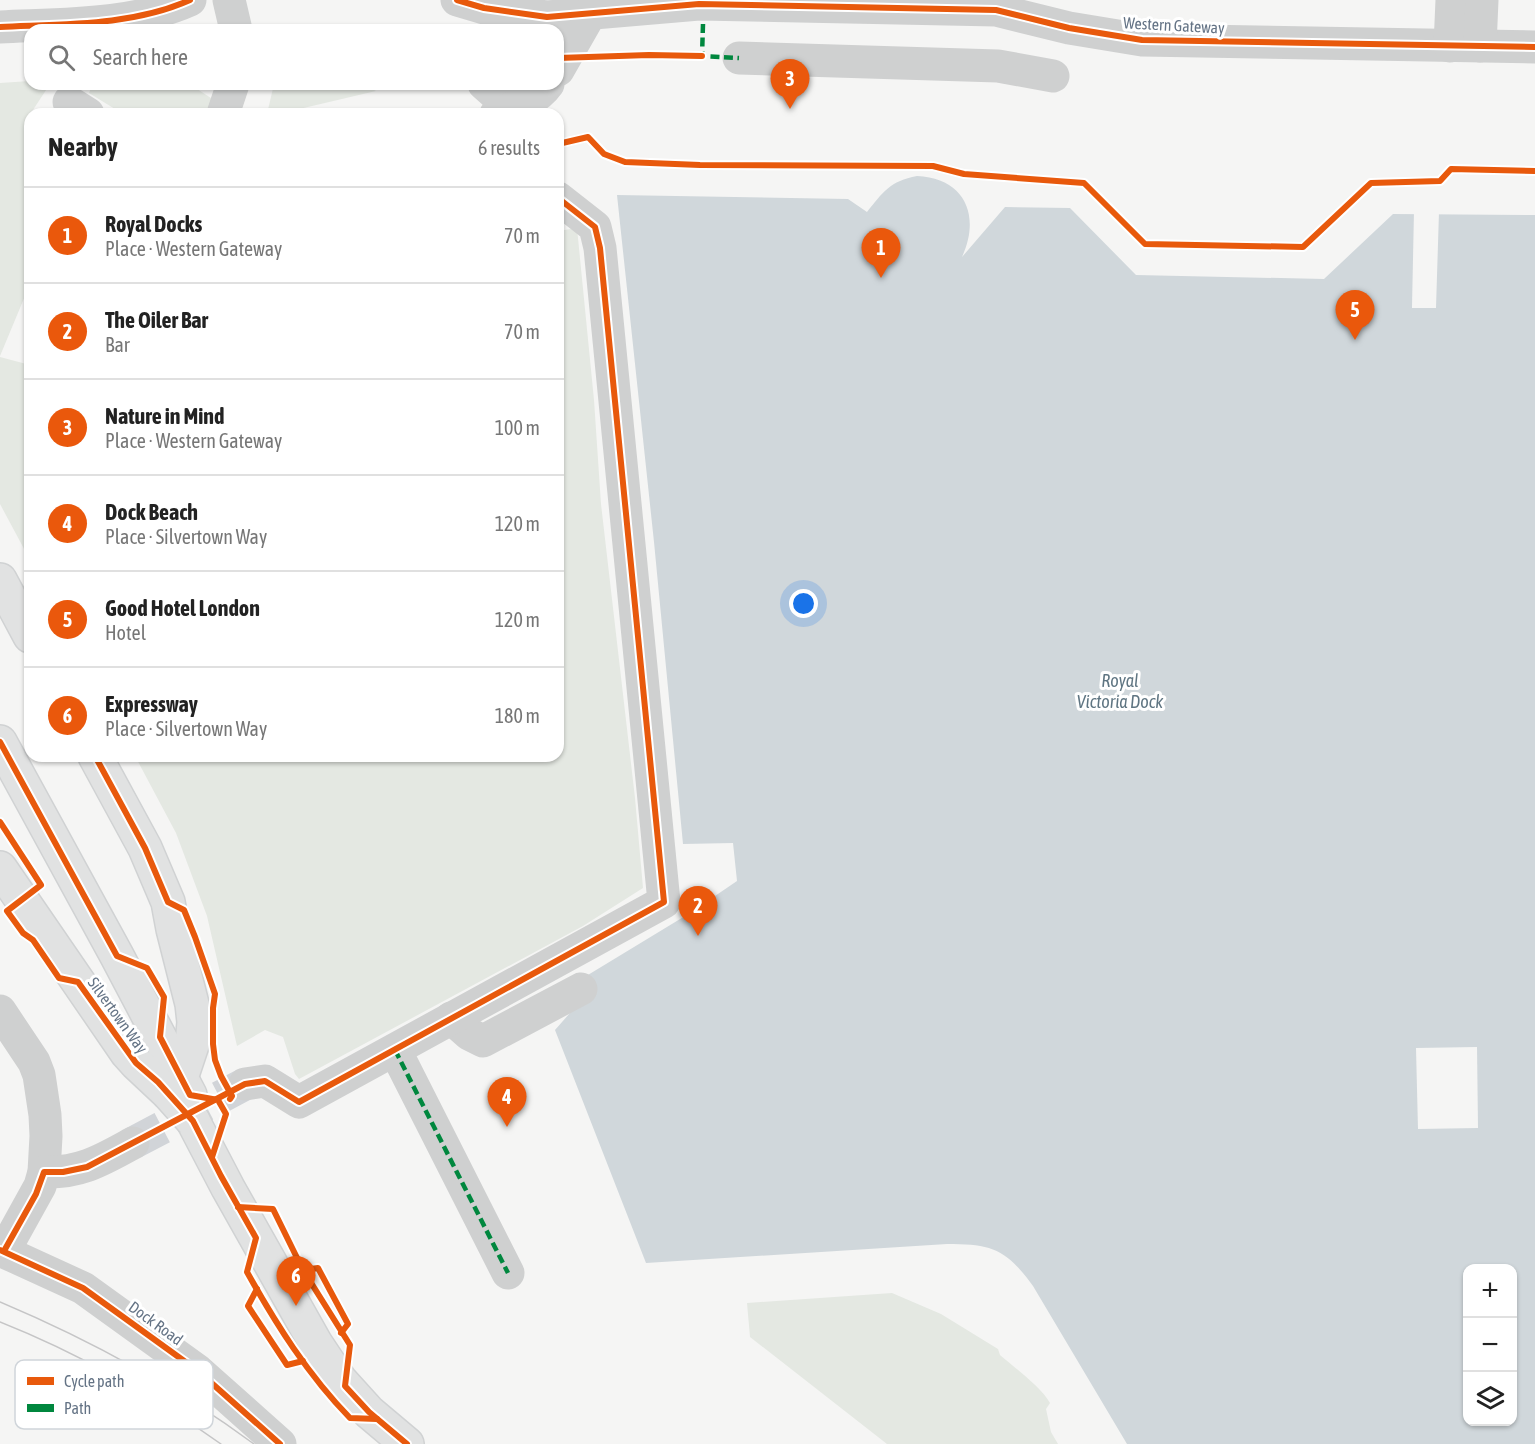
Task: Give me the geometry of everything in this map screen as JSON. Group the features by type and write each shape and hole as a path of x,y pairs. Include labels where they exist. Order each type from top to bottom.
{"main road":[{"path":"0,580 24,625"},
{"name":"Silvertown Way","path":"0,742 190,1095 193,1120"},
{"path":"98,762 145,848 168,902 192,1004 194,1022 192,1045 181,1078"},
{"name":"Silvertown Way","path":"0,868 128,1053 136,1063 159,1082 193,1120 228,1188 316,1344 340,1380 369,1412 407,1444"}],"street":[{"path":"64,24 155,13 190,0"},
{"path":"229,0 235,24"},
{"path":"1452,0 1465,46"},
{"path":"1465,46 1482,0"},
{"name":"Western Gateway","path":"466,12 539,16 594,6 699,4 996,10 1069,28 1142,40 1535,47"},
{"path":"564,59 594,6"},
{"path":"0,27 24,26"},
{"path":"739,57 998,66 1053,76"},
{"path":"225,108 231,90"},
{"path":"488,90 502,108"},
{"path":"511,108 535,97 542,90"},
{"path":"245,1084 265,1081 298,1102 664,902 600,248 595,227 564,203"},
{"path":"451,1018 469,1034 483,1041 581,989"},
{"path":"0,1011 34,1062 39,1075 45,1115 44,1172 36,1194 2,1250"},
{"path":"395,1050 508,1273"},
{"path":"44,1172 63,1172 87,1167 133,1143"},
{"name":"Dock Road","path":"2,1250 82,1288 183,1360"},
{"name":"Dock Road","path":"213,1385 271,1439"}],"shaded area":[{"path":"24,81 24,90 46,90 34,108 24,108 24,298 0,356 0,83"},
{"path":"90,90 199,90 214,100 209,108 113,108 89,93"},
{"path":"273,90 376,91 304,108 268,108"},
{"path":"577,228 594,400 601,504 635,798 643,888 583,926 299,1079 295,1074 283,1037 265,1030 237,1046 207,916 176,833 138,762 564,762 564,230"},
{"path":"0,357 24,363 24,549 0,504"},
{"path":"892,1293 941,1314 998,1349 1000,1355 1034,1384 1050,1403 1046,1409 1051,1432 1058,1444 887,1444 750,1337 747,1303"}],"water":[{"name":"Royal Victoria Dock","path":"917,176 933,178 947,184 957,192 965,202 970,227 962,257 1005,207 1070,208 1136,275 1324,279 1393,214 1535,215 1535,1444 1127,1444 1033,1286 1006,1256 976,1245 947,1244 646,1263 555,1030 584,997 578,981 690,913 737,881 733,843 683,844 617,195 848,199 867,212 888,188 900,181"}],"pier":[{"path":"1414,211 1439,211 1436,308 1412,308"},
{"path":"1477,1047 1478,1128 1418,1129 1416,1048"}],"tunnel":[{"path":"133,1143 245,1084"}],"tram line":[{"path":"0,1302 67,1332 120,1360"},
{"path":"0,1322 84,1360"},
{"path":"213,1416 254,1444"},
{"path":"198,1429 221,1444"}],"marked path":[{"path":"703,24 702,56 739,58"},
{"path":"395,1050 508,1273"}],"cycle path":[{"path":"73,24 145,15 190,0"},
{"path":"457,0 484,8 547,17 699,4 996,10 1069,28 1142,40 1535,47"},
{"path":"0,27 24,26"},
{"path":"564,58 702,56"},
{"path":"564,143 588,137 604,154 625,162 700,165 933,166 964,174 1084,183 1145,244 1303,247 1371,183 1440,181 1451,169 1535,171"},
{"path":"4,1251 36,1194 44,1172 63,1172 87,1167 245,1084 265,1081 299,1102 664,902 600,248 595,227 564,203"},
{"path":"0,742 117,956 147,968 164,997 160,1037 190,1095 218,1100 226,1114 212,1157"},
{"path":"98,762 145,848 168,902 184,910 195,937 215,994 213,1008 215,1060 232,1096 230,1099"},
{"path":"0,822 41,885 7,911 23,933 33,940 59,978 78,982 136,1063 158,1082 193,1121 256,1238 247,1272 269,1311 307,1367 350,1418 377,1419"},
{"path":"238,1207 273,1209 303,1270 350,1345 345,1386 369,1412 407,1444"},
{"path":"0,1250 83,1288 183,1360"},
{"path":"303,1270 318,1268 348,1324 341,1333"},
{"path":"257,1289 248,1306 287,1365 303,1361"},
{"path":"213,1384 280,1444"}],"place":[{"name":"Nature in Mind","path":"790,109"},
{"name":"Royal Docks","path":"881,278"},
{"name":"Good Hotel London","path":"1355,340"},
{"name":"The Oiler Bar","path":"698,936"},
{"name":"Dock Beach","path":"507,1127"},
{"name":"Expressway","path":"296,1306"}]}
